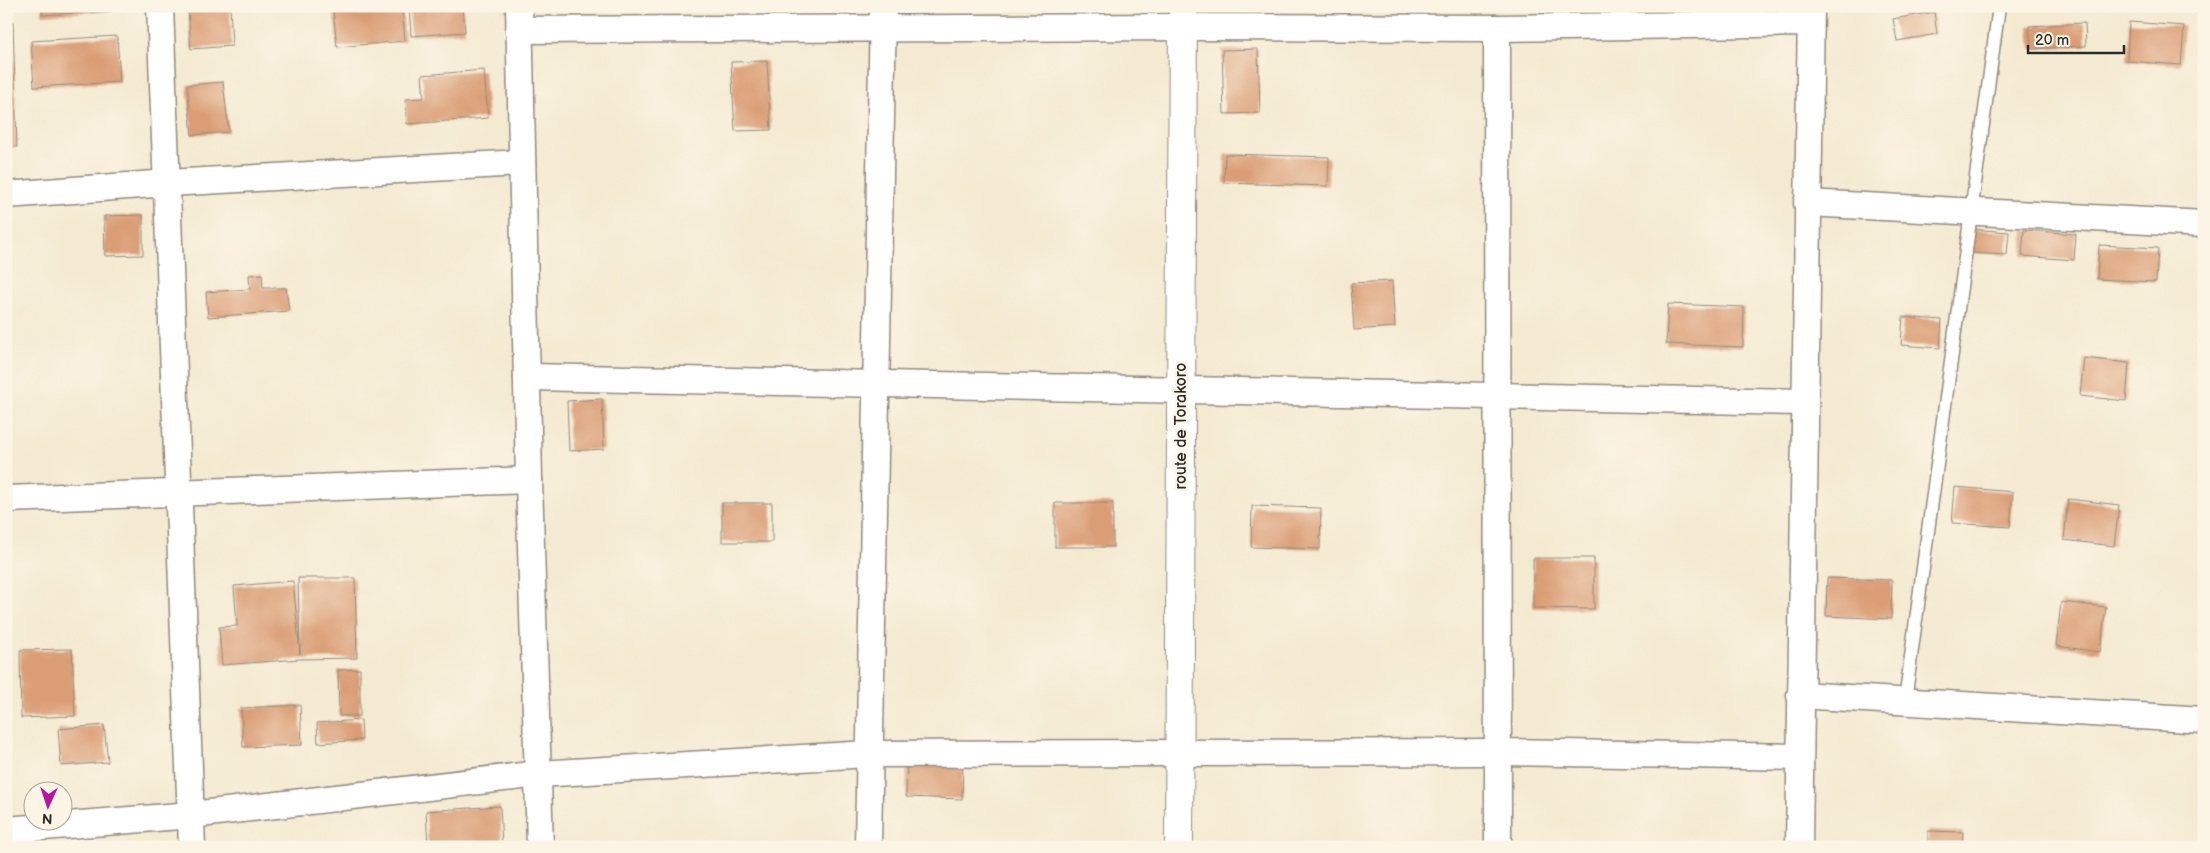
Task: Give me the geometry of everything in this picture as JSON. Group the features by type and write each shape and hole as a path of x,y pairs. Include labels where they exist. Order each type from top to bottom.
{"street":[{"path":"160,6 192,847"},
{"path":"540,847 529,480 519,18 1183,16 1497,28 1811,15 1799,847"},
{"name":"route de Torakoro","path":"1179,847 1183,16"},
{"path":"868,847 868,754 884,17"},
{"path":"1497,28 1498,847"},
{"path":"6,195 168,183 522,163"},
{"path":"1807,203 2204,224"},
{"path":"527,377 1804,402"},
{"path":"6,499 529,480"},
{"path":"1800,695 2204,720"},
{"path":"6,830 192,815 539,774 868,754 1498,752 1800,757"}],"lane":[{"path":"1905,701 1999,6"}],"building":[{"path":"42,6 114,6 114,11 42,15"},
{"path":"402,6 405,41 337,47 333,9"},
{"path":"409,6 463,6 465,32 411,36"},
{"path":"230,7 232,46 191,49 188,9"},
{"path":"1934,12 1937,34 1897,41 1893,19"},
{"path":"2129,22 2184,26 2181,65 2127,61"},
{"path":"6,23 13,23 17,147 6,147"},
{"path":"2085,23 2086,46 2031,49 2029,26"},
{"path":"117,36 120,82 34,87 31,41"},
{"path":"1258,49 1260,113 1224,114 1222,50"},
{"path":"767,61 771,130 735,131 731,62"},
{"path":"484,70 488,118 407,124 405,99 424,98 422,75"},
{"path":"223,82 229,132 192,135 187,85"},
{"path":"1225,154 1329,157 1328,186 1224,183"},
{"path":"143,215 143,255 105,256 104,216"},
{"path":"1972,229 2009,232 2007,255 1970,253"},
{"path":"2024,230 2076,234 2074,260 2022,256"},
{"path":"2099,245 2158,248 2156,282 2097,279"},
{"path":"262,274 263,288 286,288 289,311 208,317 206,292 250,289 249,275"},
{"path":"1392,281 1395,327 1354,330 1351,283"},
{"path":"1668,304 1744,307 1743,347 1666,344"},
{"path":"1903,317 1942,320 1940,348 1901,345"},
{"path":"2084,358 2129,363 2126,401 2080,396"},
{"path":"602,399 604,449 569,451 567,401"},
{"path":"1955,487 2013,492 2010,527 1952,523"},
{"path":"2068,499 2119,505 2114,546 2064,540"},
{"path":"722,503 772,503 772,542 722,542"},
{"path":"1055,503 1113,503 1113,547 1055,547"},
{"path":"1252,506 1321,508 1320,549 1251,547"},
{"path":"1533,558 1594,558 1594,609 1533,608"},
{"path":"298,578 355,578 357,658 300,659 222,665 219,627 237,626 234,586 293,581 300,654"},
{"path":"1827,578 1892,580 1891,619 1826,616"},
{"path":"2061,602 2106,607 2100,652 2056,646"},
{"path":"72,649 75,716 21,718 20,650"},
{"path":"360,669 360,716 339,716 338,670"},
{"path":"300,705 302,745 243,747 241,708"},
{"path":"361,720 362,740 318,743 317,723"},
{"path":"104,725 108,762 61,766 58,729"},
{"path":"907,758 963,760 962,799 906,797"},
{"path":"500,806 502,847 428,847 426,811"},
{"path":"1928,831 1963,832 1962,847 1928,847"}]}
